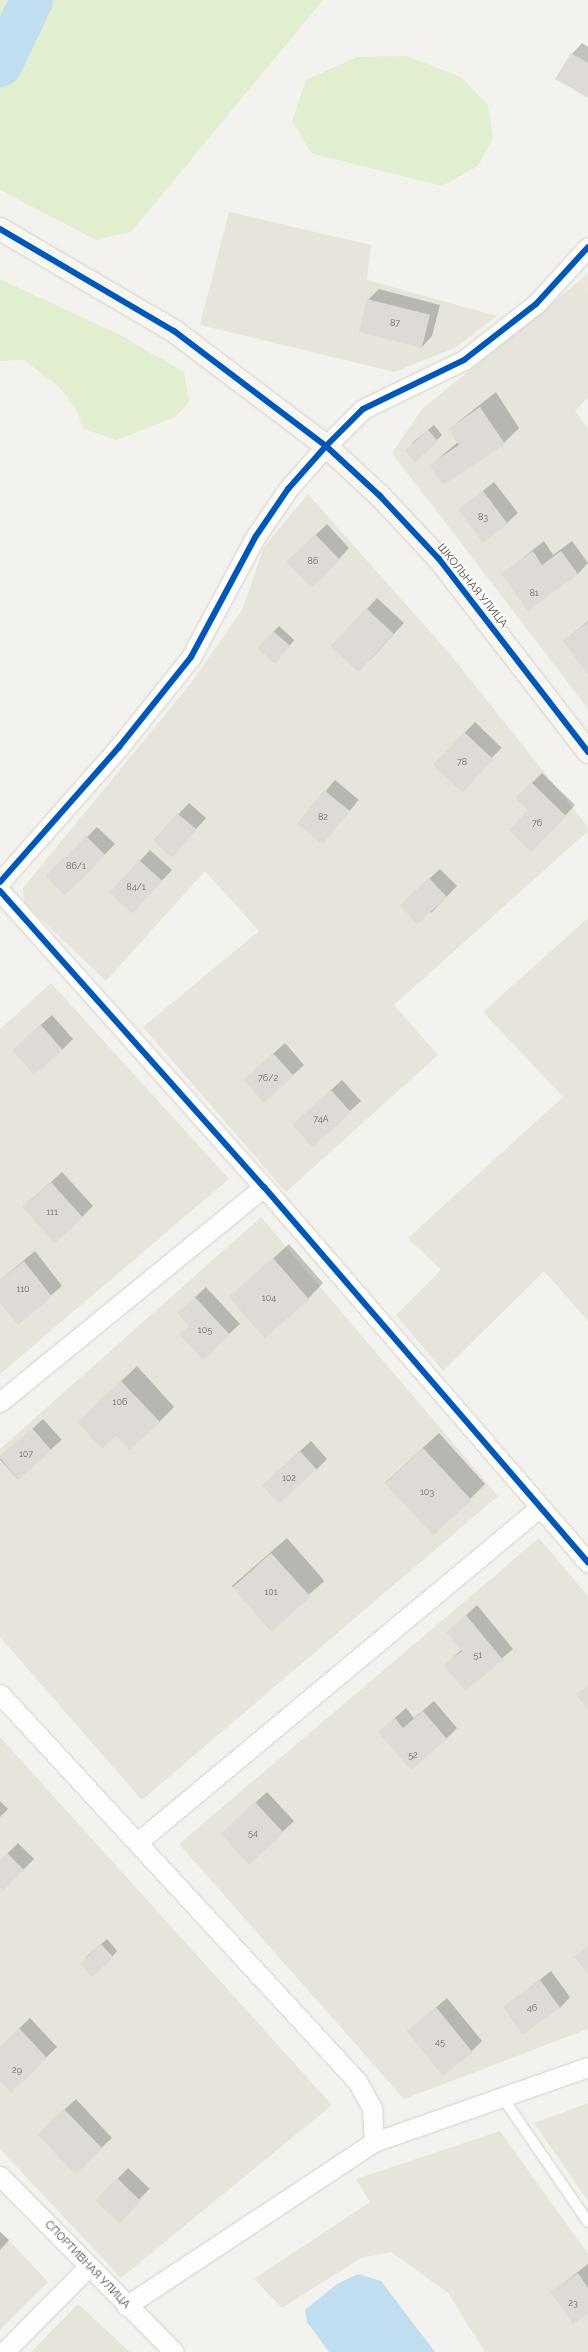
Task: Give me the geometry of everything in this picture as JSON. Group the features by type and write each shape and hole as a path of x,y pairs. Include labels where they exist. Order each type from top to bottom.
{"street":[{"name":"ШКОЛЬНАЯ УЛИЦА","path":"9,234 174,331 326,446 380,496 439,559 588,752"},
{"path":"0,882 118,747 191,657 256,536 288,489 326,446 363,410 464,360 536,304 588,247"},
{"path":"0,891 264,1187 538,1508 588,1562"},
{"path":"0,1402 264,1187"},
{"path":"139,1841 538,1508"},
{"path":"0,1694 139,1841 357,2081 372,2108 374,2142"},
{"path":"126,2306 374,2142 501,2095 588,2067"},
{"name":"СПОРТИВНАЯ УЛИЦА","path":"0,2176 89,2266 126,2306 174,2352"},
{"path":"4,2352 89,2266"}],"lane":[{"path":"501,2095 588,2222"}],"shaded area":[{"path":"229,212 371,245 367,280 497,316 456,347 395,372 200,325"},
{"path":"588,273 588,293 577,283"},
{"path":"577,283 588,293 588,397 575,411 588,428 588,709 392,453 422,409"},
{"path":"308,494 449,653 588,827 588,831 394,1005 438,1055 286,1192 143,1027 259,931 205,871 106,981 24,903 23,888 191,683 242,610 264,547"},
{"path":"588,918 588,1321 544,1271 443,1371 396,1315 441,1270 408,1238 563,1097 483,1012"},
{"path":"51,983 229,1179 0,1374 0,1029"},
{"path":"261,1217 498,1496 142,1800 0,1637 0,1449"},
{"path":"539,1538 588,1596 588,2029 404,2099 179,1844"},
{"path":"0,1737 332,2105 121,2278 0,2149"},
{"path":"588,2103 588,2201 534,2123"},
{"path":"500,2131 588,2254 588,2352 485,2352 448,2293 391,2252 361,2258 282,2308 254,2279 370,2202 356,2179"},
{"path":"0,2231 48,2282 0,2330"},
{"path":"78,2304 130,2352 31,2352"}],"green space":[{"path":"0,0 323,0 131,232 96,240 0,190"},
{"path":"407,56 461,77 488,105 493,138 478,166 442,186 311,153 292,121 306,80 357,57"},
{"path":"0,279 120,335 184,372 189,402 175,417 117,440 84,429 75,407 59,387 24,360 0,361"}],"water":[{"path":"358,2274 381,2281 435,2352 329,2352 307,2322 305,2310 337,2284"}],"building":[{"path":"571,53 588,63 588,98 555,79"},
{"path":"367,299 430,315 422,348 359,332"},
{"path":"480,407 505,444 443,485 429,465 459,445 448,429"},
{"path":"428,430 438,441 415,462 405,451"},
{"path":"483,491 508,524 483,542 458,510"},
{"path":"315,534 340,560 311,588 286,562"},
{"path":"533,551 542,565 561,551 578,574 528,611 501,574"},
{"path":"366,608 394,634 358,672 331,646"},
{"path":"588,622 588,675 563,641"},
{"path":"273,631 290,646 275,663 258,648"},
{"path":"464,732 493,759 463,792 433,765"},
{"path":"531,782 566,816 531,852 509,830 528,810 515,798"},
{"path":"324,790 350,811 323,844 297,823"},
{"path":"177,813 196,829 172,857 153,841"},
{"path":"86,836 105,855 65,895 46,876"},
{"path":"139,860 162,881 133,913 110,893"},
{"path":"429,878 447,897 417,924 400,905"},
{"path":"41,1025 63,1050 34,1075 12,1050"},
{"path":"273,1053 294,1076 264,1103 243,1080"},
{"path":"331,1090 351,1112 312,1147 292,1125"},
{"path":"51,1182 83,1218 55,1243 23,1207"},
{"path":"273,1258 309,1300 265,1338 228,1297"},
{"path":"24,1261 52,1297 18,1325 0,1303 0,1280"},
{"path":"195,1297 230,1335 203,1360 179,1334 189,1326 177,1313"},
{"path":"121,1381 160,1422 130,1450 116,1436 102,1449 77,1422"},
{"path":"32,1428 52,1451 18,1480 0,1458 0,1456"},
{"path":"423,1448 471,1500 433,1535 385,1483"},
{"path":"300,1451 317,1470 279,1504 262,1485"},
{"path":"271,1553 310,1597 272,1632 232,1588"},
{"path":"466,1615 503,1660 465,1691 444,1665 462,1651 446,1632"},
{"path":"588,1685 588,1710 576,1694"},
{"path":"423,1711 447,1739 411,1770 378,1732 395,1718 403,1728"},
{"path":"255,1802 284,1833 249,1865 221,1834"},
{"path":"7,1853 24,1870 3,1891 0,1888 0,1860"},
{"path":"101,1944 113,1957 92,1977 80,1964"},
{"path":"588,1946 588,1974 574,1957"},
{"path":"540,1980 560,2008 523,2035 503,2007"},
{"path":"436,2007 473,2052 443,2076 406,2031"},
{"path":"19,2028 47,2058 11,2093 0,2082 0,2046"},
{"path":"64,2109 102,2149 76,2174 37,2135"},
{"path":"117,2178 141,2201 119,2223 95,2200"},
{"path":"578,2273 588,2288 588,2314 573,2324 550,2292"}],"waterway":[{"path":"0,65 31,0"}],"cycle path":[{"path":"0,229 174,331 326,446 380,496 439,559 588,752"},
{"path":"0,882 119,747 191,657 256,536 288,489 326,446 363,409 464,360 536,304 588,247"},
{"path":"0,891 264,1187 588,1562"}]}
